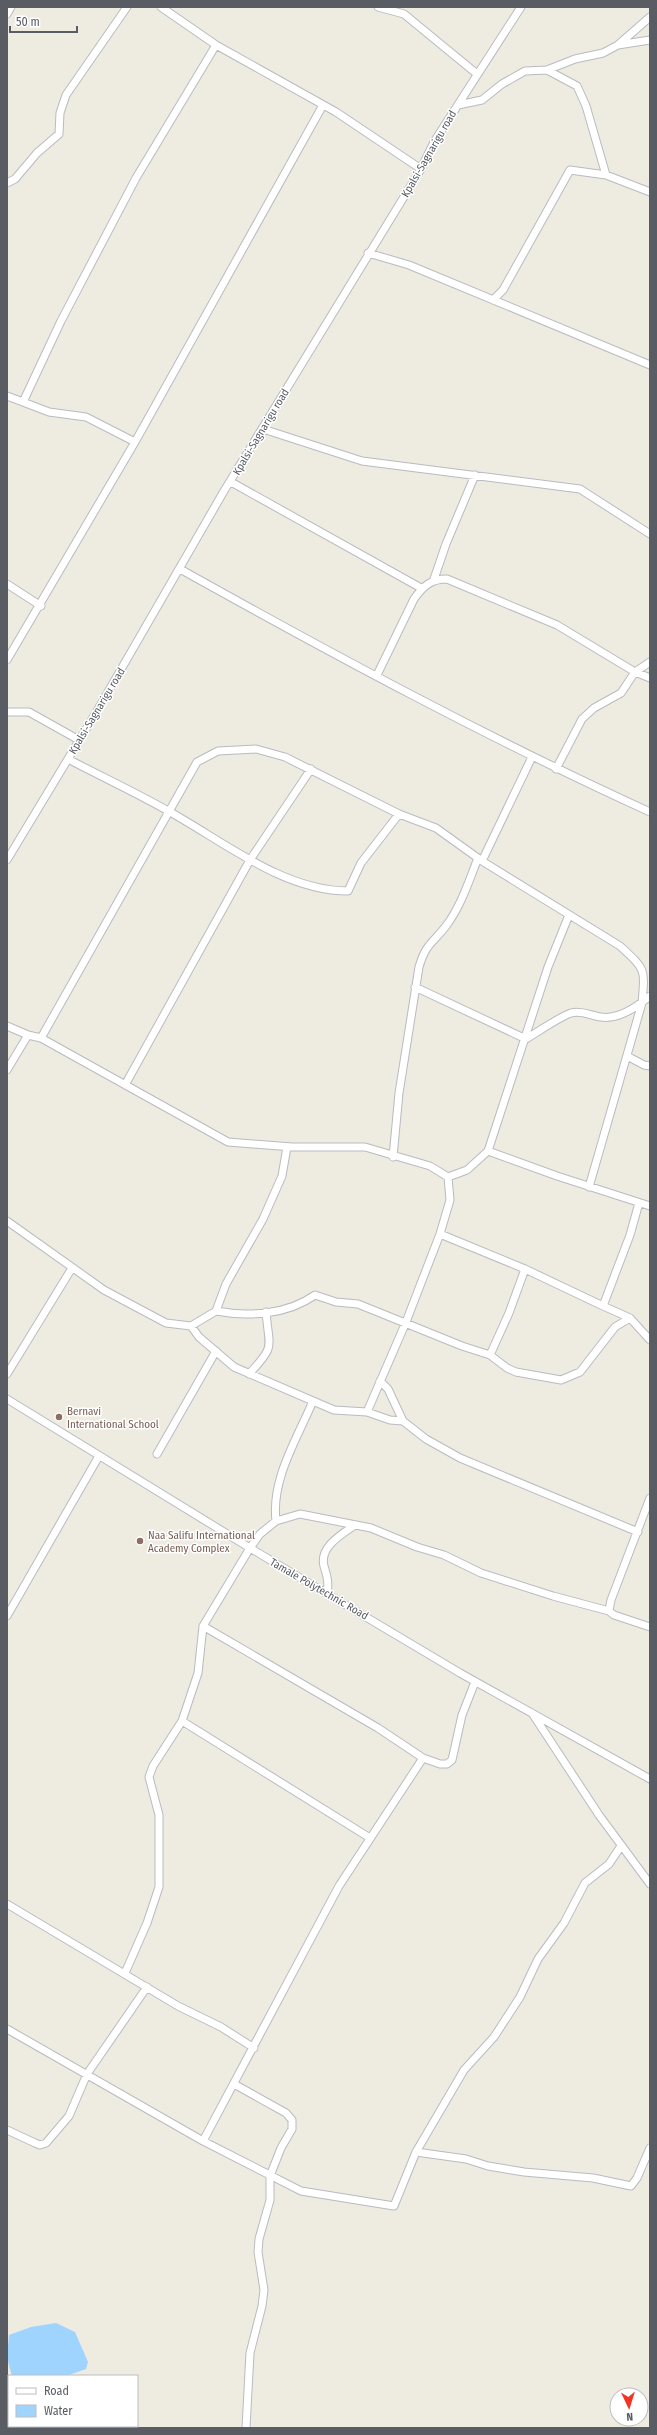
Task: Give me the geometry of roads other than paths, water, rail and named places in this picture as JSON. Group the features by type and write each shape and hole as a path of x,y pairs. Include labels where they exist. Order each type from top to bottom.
{"street":[{"path":"7,14 11,7"},
{"path":"7,183 15,179 37,153 59,134 60,113 66,95 127,7"},
{"path":"161,7 216,45 323,105 420,169"},
{"path":"378,7 404,14 477,74"},
{"name":"Kpalsi-Sagnarigu road","path":"7,860 68,759 230,482 420,169 434,142 521,7"},
{"path":"458,105 482,100 502,84 525,71 547,70 575,59 603,53 618,45 650,17"},
{"path":"618,45 650,40"},
{"path":"23,402 61,321 136,178 216,45"},
{"path":"547,70 577,86 586,106 606,175"},
{"path":"7,660 41,606 93,512 135,442 323,105"},
{"path":"493,300 503,290 570,170 606,175 650,192"},
{"path":"368,253 409,265 650,365"},
{"path":"7,396 49,412 86,417 135,442"},
{"path":"263,429 362,461 580,489 650,534"},
{"path":"434,579 446,544 475,475"},
{"path":"230,482 421,588"},
{"path":"180,569 532,757 650,812"},
{"path":"377,675 414,599 421,588 434,579 447,579 557,625 635,672 650,678"},
{"path":"7,584 41,606"},
{"path":"556,769 582,719 594,708 621,693 635,672 650,662"},
{"path":"7,712 29,712 79,740"},
{"path":"41,1038 197,762 218,751 256,749 286,756 399,814 436,828 480,859 620,946 638,962 645,974 642,1003 589,1187"},
{"path":"393,1157 399,1094 415,987 423,952 431,941 445,927 457,909 480,859 532,757"},
{"path":"68,759 170,812 250,860 305,884 329,891 348,891 361,862 399,814"},
{"path":"125,1085 250,860 311,769"},
{"path":"448,1177 467,1170 488,1151 526,1039 548,967 569,915"},
{"path":"415,987 526,1039"},
{"path":"526,1039 571,1013 584,1012 601,1018 611,1018 642,1003 650,996"},
{"path":"7,1026 28,1035 41,1038 228,1142 287,1147 365,1147 393,1157 430,1166 448,1177"},
{"path":"7,1070 28,1035"},
{"path":"627,1056 644,1065 650,1066"},
{"path":"7,1221 104,1290 166,1323 191,1326 216,1311 232,1273 263,1219 282,1176 287,1147"},
{"path":"488,1151 589,1187 650,1206"},
{"path":"367,1412 406,1322 440,1234 450,1200 448,1177"},
{"path":"603,1306 630,1235 638,1203"},
{"path":"440,1234 525,1269 630,1318 650,1340"},
{"path":"7,1374 72,1268"},
{"path":"490,1355 509,1313 525,1269"},
{"path":"216,1311 239,1315 285,1309 304,1303 315,1295 336,1302 358,1304 406,1322 462,1346 490,1355 507,1368 516,1372 561,1380 580,1372 615,1327 630,1318"},
{"path":"249,1374 267,1354 270,1334 266,1312"},
{"path":"191,1326 199,1337 234,1367 249,1374 313,1401 344,1412 367,1412 390,1420 403,1421"},
{"path":"157,1454 216,1351"},
{"path":"380,1381 388,1389 403,1421 426,1439 460,1458 638,1532"},
{"name":"Tamale Polytechnic Road","path":"7,1400 250,1548 475,1682 531,1711 650,1779"},
{"path":"276,1521 274,1506 278,1481 313,1401"},
{"path":"7,1616 99,1456"},
{"path":"610,1611 611,1600 650,1498"},
{"path":"125,1973 144,1929 159,1887 159,1815 150,1777 153,1766 182,1722 198,1673 203,1626 250,1548 260,1534 276,1521 300,1514 371,1528 417,1547 444,1555 481,1573 553,1596 610,1611 614,1615 650,1627"},
{"path":"327,1594 329,1580 324,1556 327,1548 340,1535 355,1525"},
{"path":"203,1626 378,1728 423,1758 440,1764 447,1764 452,1760 462,1715 475,1682"},
{"path":"531,1711 621,1846 650,1884"},
{"path":"182,1722 370,1838"},
{"path":"203,2141 254,2048 338,1886 423,1758"},
{"path":"7,2030 203,2141 301,2191 394,2206 416,2152 464,2070 494,2037 520,1997 538,1959 564,1923 585,1883 609,1864 621,1846"},
{"path":"7,1904 254,2048"},
{"path":"7,2130 40,2145 46,2143 69,2116 87,2074 147,1987"},
{"path":"234,2084 286,2113 292,2120 292,2129 281,2148 270,2176 270,2200 259,2239 258,2252 264,2290 262,2306 250,2353 246,2428"},
{"path":"416,2152 466,2159 488,2166 524,2172 593,2178 631,2186 637,2178 650,2148"}],"water":[{"path":"56,2323 75,2332 88,2362 86,2369 69,2375 12,2375 7,2358 9,2335 31,2327"}],"place":[{"name":"Bernavi International School","path":"59,1417"},
{"name":"Naa Salifu International Academy Complex","path":"140,1541"}]}
